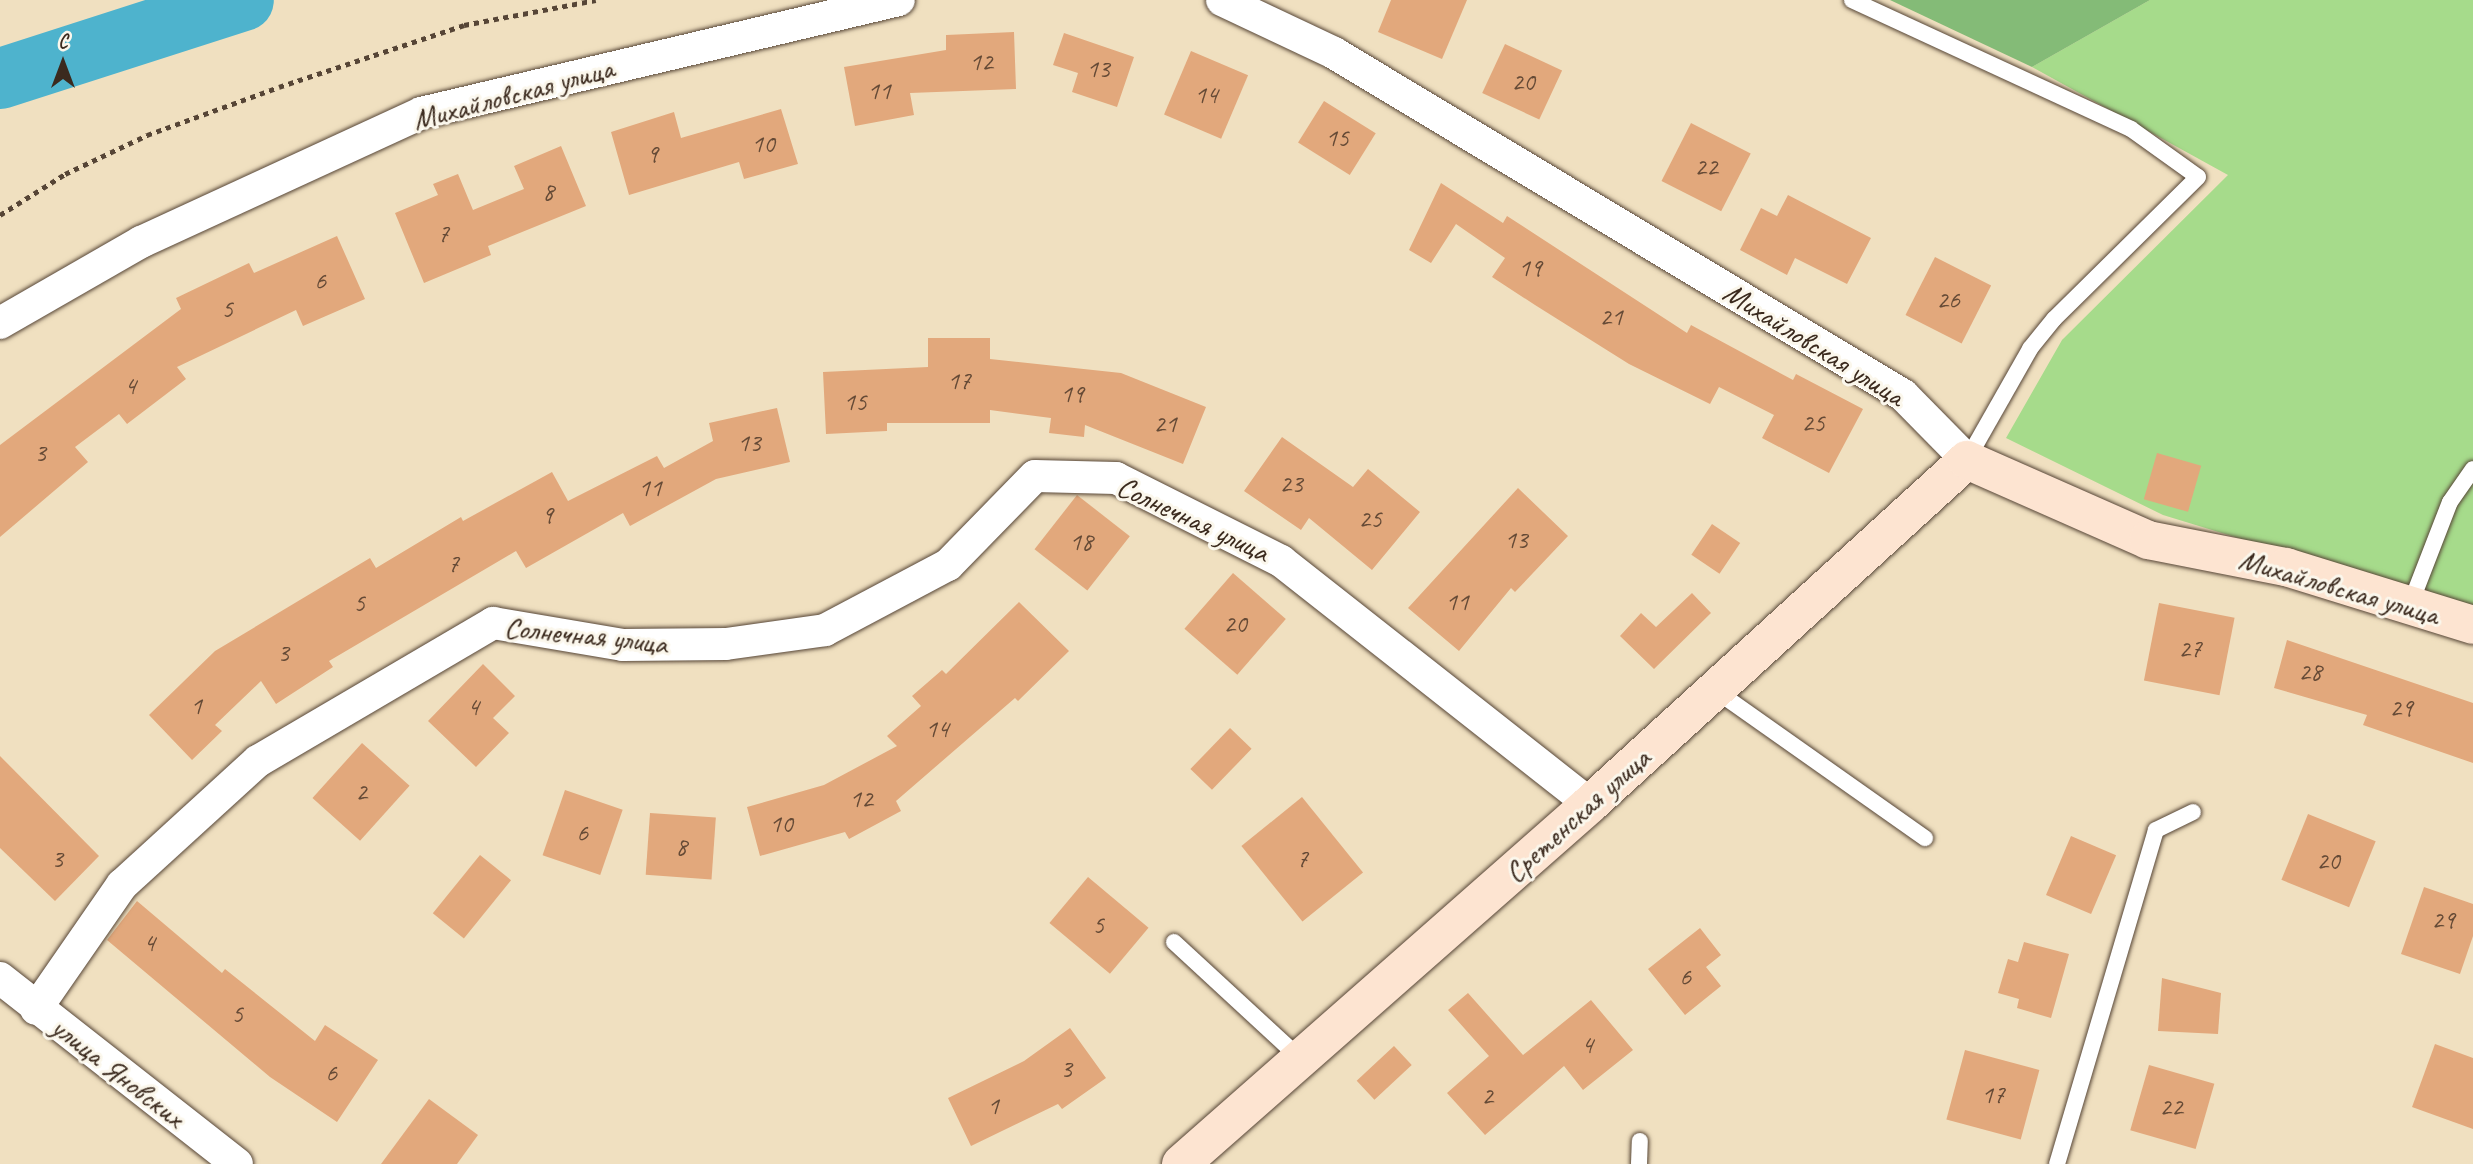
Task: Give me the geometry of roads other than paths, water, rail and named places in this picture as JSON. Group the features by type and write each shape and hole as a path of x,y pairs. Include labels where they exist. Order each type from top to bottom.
{"street":[{"name":"Михайловская улица","path":"0,323 141,242 421,113 899,0"},
{"name":"Михайловская улица","path":"1222,0 1334,53 1903,395 1967,460 2148,540 2286,567 2473,625"},
{"name":"Сретенская улица","path":"1181,1164 1590,804 1967,460"},
{"name":"Солнечная улица","path":"36,1009 122,885 258,761 493,623 623,645 726,644 825,630 948,565 1035,476 1115,478 1281,561 1590,804"},
{"name":"улица Яновских","path":"0,978 36,1009 237,1164"}],"lane":[{"path":"1852,0 2131,129 2198,177 2054,319 2030,349 1967,460"},
{"path":"2410,605 2450,502 2473,469"},
{"path":"1715,690 1925,838"},
{"path":"2057,1164 2156,830 2193,812"},
{"path":"1174,942 1301,1059"},
{"path":"1639,1164 1640,1141"}],"waterway":[{"path":"0,78 243,0"}]}
